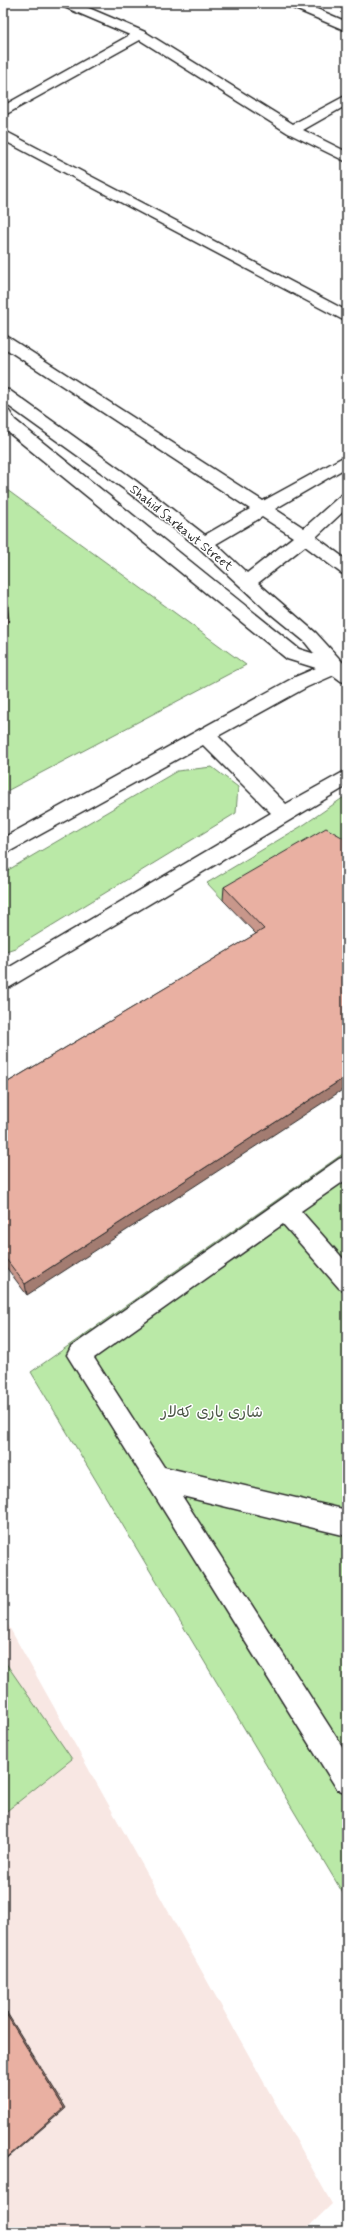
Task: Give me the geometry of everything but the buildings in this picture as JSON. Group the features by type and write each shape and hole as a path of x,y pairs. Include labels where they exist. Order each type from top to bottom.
{"street":[{"path":"66,3 140,36 293,130 347,158"},
{"path":"292,3 347,28"},
{"path":"3,112 140,36"},
{"path":"293,130 347,99"},
{"path":"3,134 347,317"},
{"path":"3,340 141,428 305,537 347,569"},
{"name":"Shahid Sarkawt Street","path":"3,394 130,485 204,543 246,582 310,637 341,671"},
{"path":"3,415 9,424 293,654 341,671"},
{"path":"204,543 347,460"},
{"path":"246,582 305,537 347,500"},
{"path":"3,847 301,682 341,671"},
{"path":"205,735 284,814"},
{"path":"3,981 347,777"},
{"path":"347,1166 79,1355 347,1779"},
{"path":"285,1209 347,1280"},
{"path":"156,1477 347,1522"}],"shaded area":[{"path":"3,1616 332,2204 303,2232 3,2232"}],"green space":[{"path":"3,487 246,665 3,793"},
{"path":"212,767 238,787 236,813 15,948 3,952 3,873 177,771"},
{"path":"347,795 347,855 324,842 223,900 207,883 305,824"},
{"name":"شاری یاری کەلار","path":"347,1151 347,1900 31,1372"},
{"path":"3,1659 72,1759 3,1814"}]}
